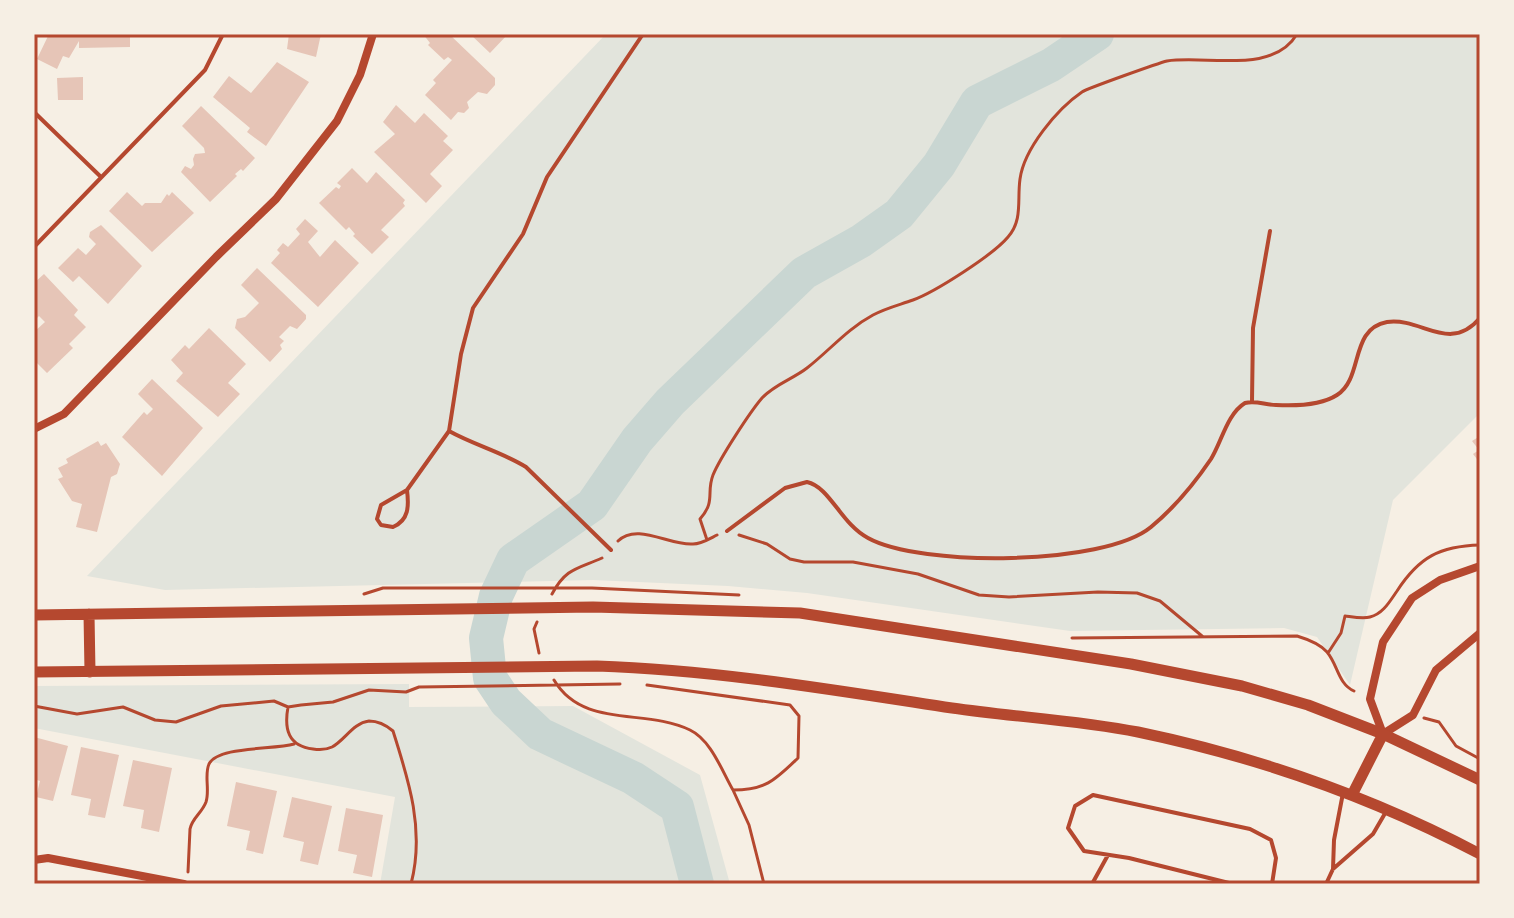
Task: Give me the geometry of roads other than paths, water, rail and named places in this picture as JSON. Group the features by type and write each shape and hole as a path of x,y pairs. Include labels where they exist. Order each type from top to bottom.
{"main road":[{"path":"34,615 593,607 800,613 1024,646 1242,686 1308,705 1383,734 1480,780"},
{"path":"89,614 90,672"},
{"path":"34,672 597,666 655,668 769,680 984,713 1109,727 1208,748 1348,793 1480,854"},
{"path":"1348,793 1383,734"}],"street":[{"path":"34,429 64,414 276,199 337,121 360,75 373,34"},
{"path":"1480,566 1440,580 1412,598 1383,642 1370,699 1383,734 1413,715 1436,670 1480,633"},
{"path":"34,860 48,858 184,884"}],"lane":[{"path":"34,247 205,70 223,34"},
{"path":"407,490 408,508 403,521 393,527 381,525 377,519 381,505 407,490 449,431 461,354 473,308 523,234 547,177 643,34"},
{"path":"34,112 101,177"},
{"path":"1252,401 1253,328 1270,231"},
{"path":"727,531 785,488 807,482 825,492 842,517 862,535 902,551 1011,558 1112,546 1146,531 1170,510 1211,458 1235,411 1245,403 1299,405 1335,396 1349,381 1363,340 1370,330 1382,323 1400,323 1452,334 1464,332 1480,318"},
{"path":"449,431 484,449 513,459 553,491 611,550"},
{"path":"1326,884 1333,869 1334,840 1348,793"},
{"path":"1233,884 1144,861 1084,851 1068,828 1075,806 1093,795 1250,829 1271,840 1276,858 1272,884"},
{"path":"1333,869 1373,834 1387,809"},
{"path":"1092,884 1108,855"}],"waterway":[{"path":"697,884 677,807 633,778 540,734 506,702 490,678 486,638 496,596 513,560 592,505 637,440 670,402 804,273 861,241 899,214 939,165 977,102 1051,65 1097,34"}]}
